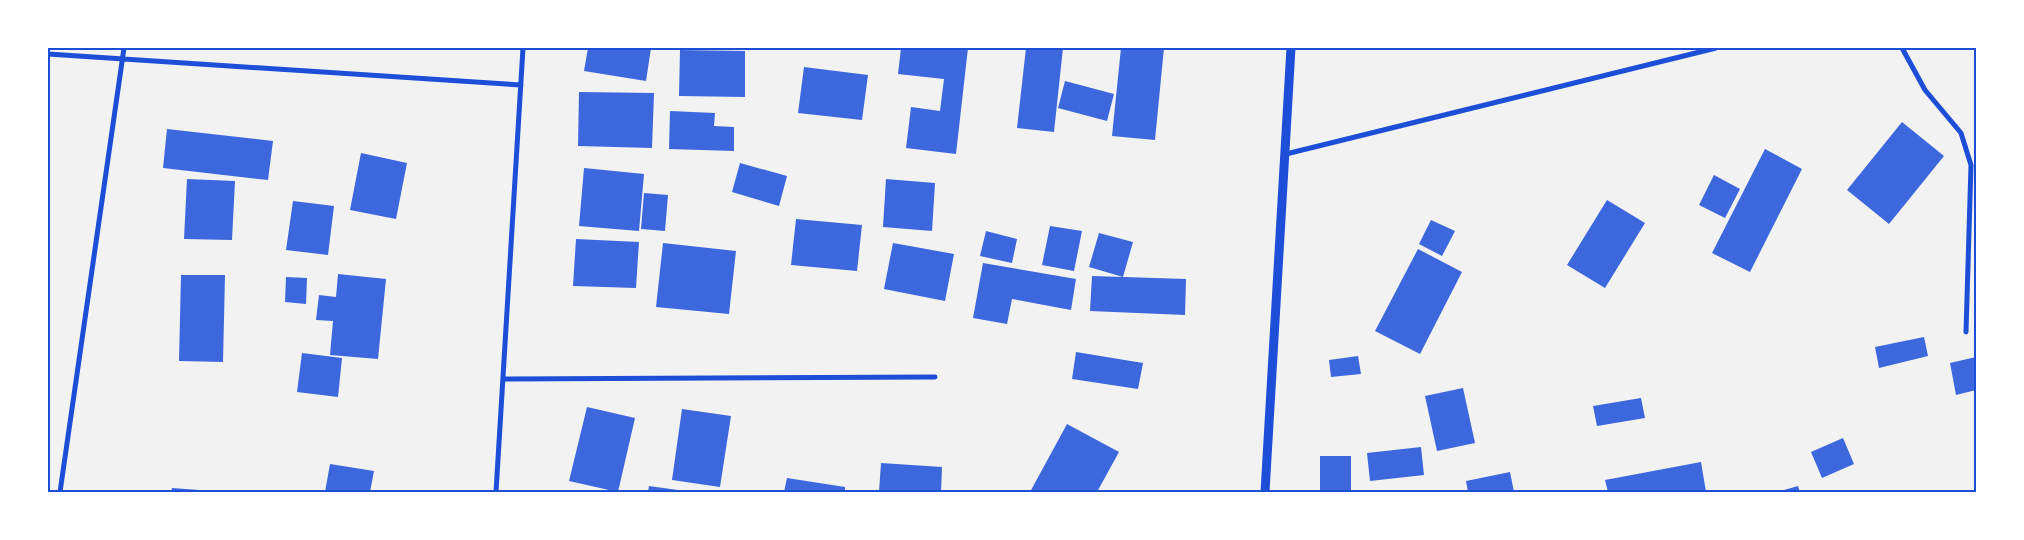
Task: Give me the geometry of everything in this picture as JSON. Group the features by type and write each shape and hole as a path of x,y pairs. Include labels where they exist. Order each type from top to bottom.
{"street":[{"path":"60,492 124,48"},
{"path":"496,492 523,48"},
{"path":"1264,492 1291,48"},
{"path":"1286,154 1716,48"},
{"path":"1902,48 1925,90 1962,133 1971,165 1966,332"},
{"path":"48,54 123,57 521,85"},
{"path":"503,379 935,377"}],"building":[{"path":"588,48 651,48 646,81 584,71"},
{"path":"901,48 968,48 956,154 906,148 911,107 940,111 944,79 898,74"},
{"path":"1026,48 1063,48 1054,132 1017,128"},
{"path":"1121,48 1164,48 1155,140 1112,136"},
{"path":"680,50 745,51 745,97 679,96"},
{"path":"804,67 868,75 862,120 798,113"},
{"path":"1065,81 1114,94 1107,121 1058,108"},
{"path":"579,92 654,93 652,148 578,146"},
{"path":"670,111 715,113 714,126 734,127 734,151 669,149"},
{"path":"1902,122 1944,156 1889,224 1847,190"},
{"path":"167,129 273,141 268,180 163,168"},
{"path":"1765,149 1802,169 1750,272 1712,253"},
{"path":"361,153 407,163 396,219 350,210"},
{"path":"740,163 787,176 779,206 732,192"},
{"path":"584,168 644,174 639,231 579,226"},
{"path":"1714,175 1740,189 1725,218 1699,205"},
{"path":"187,179 235,181 232,240 184,239"},
{"path":"886,179 935,183 932,231 883,227"},
{"path":"644,193 668,195 665,231 641,229"},
{"path":"1607,200 1645,223 1605,288 1567,265"},
{"path":"293,201 334,206 328,255 286,250"},
{"path":"796,219 862,225 857,271 791,265"},
{"path":"1431,220 1455,231 1442,256 1419,244"},
{"path":"1050,226 1082,231 1074,271 1042,265"},
{"path":"986,231 1017,239 1012,263 980,256"},
{"path":"1099,233 1133,242 1123,277 1089,267"},
{"path":"576,239 639,242 636,288 573,286"},
{"path":"663,243 736,251 729,314 656,307"},
{"path":"893,243 954,254 945,301 884,289"},
{"path":"1418,249 1462,272 1420,354 1375,331"},
{"path":"983,263 1076,279 1071,310 1012,299 1007,324 973,318"},
{"path":"338,274 386,279 378,359 330,355 333,321 316,320 319,295 336,297"},
{"path":"181,275 225,275 223,362 179,361"},
{"path":"1092,276 1186,279 1185,315 1090,311"},
{"path":"286,277 307,278 306,304 285,302"},
{"path":"1924,337 1928,356 1879,368 1875,347"},
{"path":"1076,352 1143,363 1138,389 1072,379"},
{"path":"302,353 342,358 338,397 297,392"},
{"path":"1358,356 1361,374 1331,377 1329,360"},
{"path":"1976,357 1976,390 1956,395 1950,363"},
{"path":"1463,388 1475,443 1437,451 1425,396"},
{"path":"1641,398 1645,418 1597,426 1593,406"},
{"path":"587,407 635,418 618,492 569,481"},
{"path":"682,409 731,416 720,487 672,480"},
{"path":"1067,424 1119,452 1097,492 1030,492"},
{"path":"1843,438 1854,464 1822,478 1811,452"},
{"path":"1421,447 1424,475 1370,481 1367,453"},
{"path":"1320,456 1351,456 1351,492 1320,492"},
{"path":"1701,462 1706,492 1608,492 1605,480"},
{"path":"881,463 942,467 941,492 879,492"},
{"path":"330,464 374,471 370,492 325,492"},
{"path":"1510,472 1514,492 1468,492 1466,481"},
{"path":"787,478 845,487 845,492 784,492"},
{"path":"649,486 685,491 685,492 648,492"},
{"path":"1798,486 1800,492 1777,492"},
{"path":"172,488 213,491 213,492 171,492"}]}
